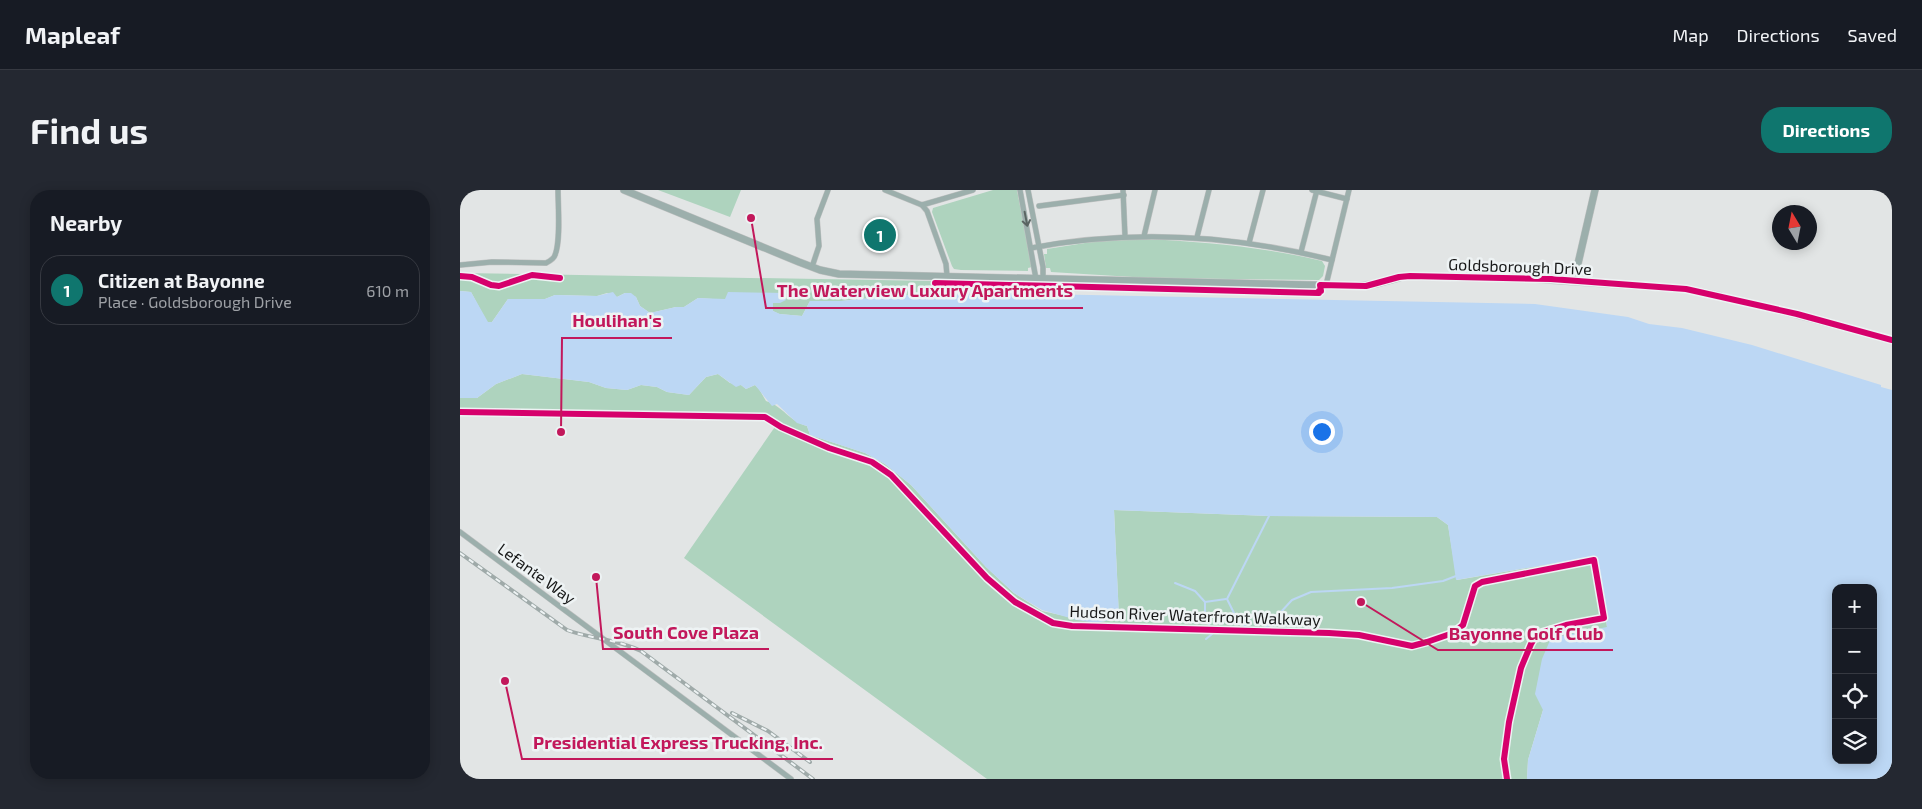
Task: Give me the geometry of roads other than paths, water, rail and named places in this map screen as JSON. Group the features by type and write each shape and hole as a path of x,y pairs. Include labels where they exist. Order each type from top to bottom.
{"street":[{"path":"460,265 492,262 546,264 552,260 556,253 558,190"},
{"name":"Goldsborough Drive","path":"624,190 812,267 839,274 1366,286 1410,276 1574,281 1686,289 1720,296"},
{"path":"812,267 819,246 817,219 828,190"},
{"path":"885,190 922,205 946,264 946,276"},
{"path":"922,205 973,190"},
{"path":"1020,190 1031,248 1040,279"},
{"path":"1028,190 1039,246 1040,279"},
{"path":"1144,236 1155,190"},
{"path":"1197,237 1209,190"},
{"path":"1249,243 1263,190"},
{"path":"1301,252 1315,190 1346,199"},
{"path":"1326,285 1349,190"},
{"path":"1574,281 1595,190"},
{"path":"1039,206 1124,193 1126,236"},
{"path":"1031,248 1126,236 1197,237 1249,243 1301,252 1332,260"},
{"path":"1720,296 1892,340"},
{"name":"Lefante Way","path":"460,532 791,779"}],"water":[{"path":"460,291 471,292 488,322 492,322 508,299 545,299 555,295 597,296 613,292 617,297 625,293 631,293 636,297 640,306 650,313 684,307 698,298 725,299 728,292 783,293 786,300 780,303 773,303 773,311 780,314 802,316 810,301 841,301 903,295 988,293 1535,304 1628,317 1649,324 1682,328 1752,345 1892,390 1892,779 1527,779 1528,760 1543,710 1535,694 1542,659 1551,638 1607,627 1597,556 1456,580 1448,525 1437,517 1269,516 1114,510 1119,618 1096,623 1077,620 1042,610 1014,593 986,567 911,485 885,464 865,453 810,435 807,426 797,423 777,404 772,406 755,385 746,389 741,385 736,387 718,374 706,377 689,395 667,392 657,387 641,385 627,390 606,388 589,382 522,374 496,384 477,398 460,398"}],"waterway":[{"path":"1269,516 1227,599 1237,619 1246,627 1256,631 1267,627 1292,600 1311,592 1392,588 1443,581 1456,576"},
{"path":"1175,583 1195,591 1205,602 1226,599"},
{"path":"1205,602 1205,611 1212,634 1206,639"}],"railway":[{"path":"460,553 567,630 623,644 641,651 813,779"},
{"path":"732,713 768,731 810,762"}],"place":[{"name":"The Waterview Luxury Apartments","path":"751,218"},
{"name":"Citizen at Bayonne","path":"880,235"},
{"name":"Houlihan's","path":"561,432"},
{"name":"South Cove Plaza","path":"596,577"},
{"name":"Bayonne Golf Club","path":"1361,602"},
{"name":"Presidential Express Trucking, Inc.","path":"505,681"}]}
